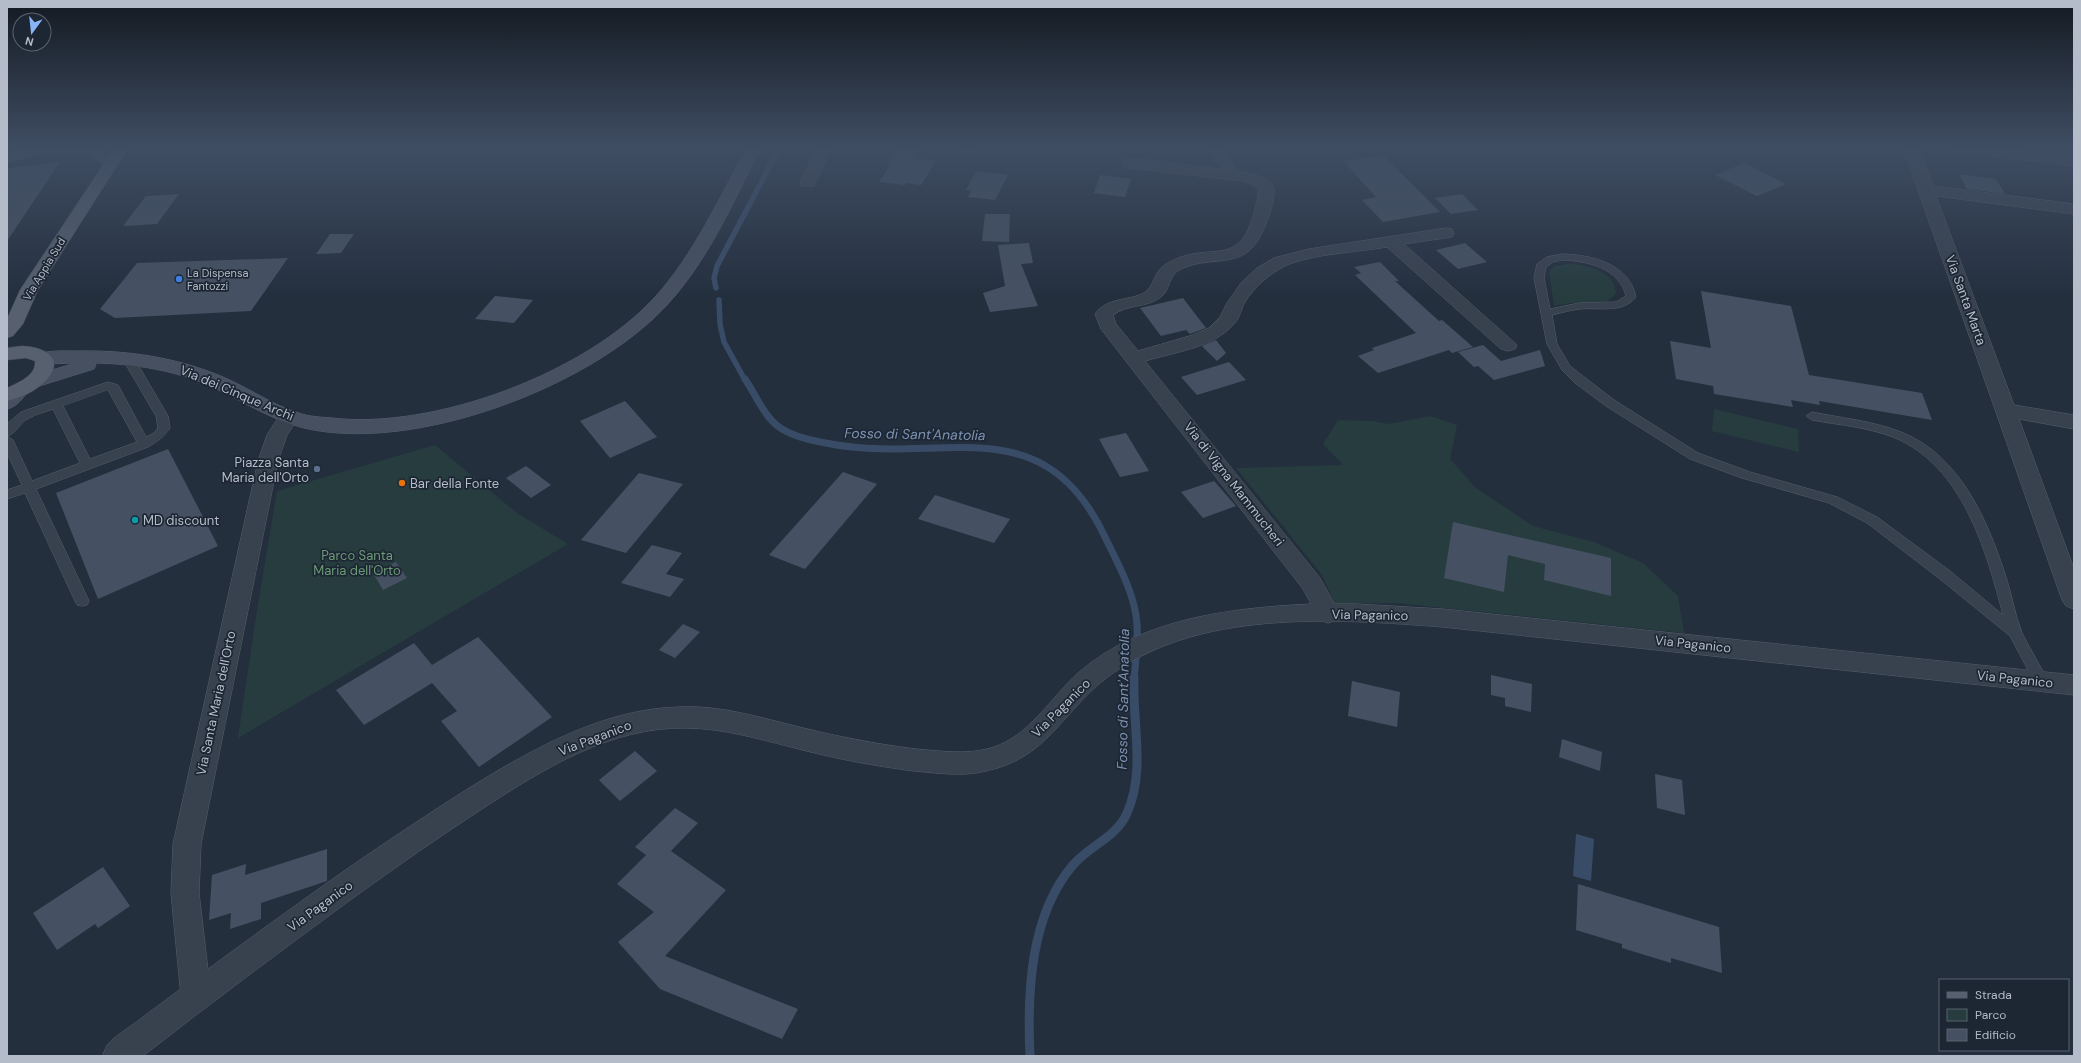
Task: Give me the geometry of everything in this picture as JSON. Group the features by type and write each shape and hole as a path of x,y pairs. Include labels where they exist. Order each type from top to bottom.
{"main road":[{"name":"Via Appia Sud","path":"11,328 29,290 90,197"},
{"name":"Via dei Cinque Archi","path":"128,358 173,366 198,374 289,417 317,424 351,428 407,424 441,417 498,399 557,375 592,356 637,324 652,310 676,282 705,240 728,197"},
{"path":"11,328 16,353 37,354 44,358 94,356 128,358"},
{"path":"16,393 44,369 46,365 44,358"},
{"path":"16,393 74,368 128,358"}],"street":[{"name":"Via di Vigna Mammucheri","path":"1264,197 1253,239 1245,248 1232,254 1188,262 1172,267 1165,274 1162,285 1156,293 1144,299 1116,306 1107,311 1104,314 1105,322 1300,568 1316,591 1328,614"},
{"name":"Via Santa Marta","path":"1928,197 2074,600"},
{"path":"1977,197 2074,209"},
{"path":"1134,358 1200,339 1215,332 1228,320 1236,303 1250,284 1263,272 1280,262 1301,255 1446,233"},
{"path":"1390,241 1508,345"},
{"path":"2005,410 2074,422"},
{"name":"Via Santa Maria dell'Orto","path":"196,996 186,893 187,844 268,461 277,435 289,417"},
{"name":"Via Paganico","path":"118,1056 196,996 424,831 528,767 558,751 601,733 644,721 696,718 730,722 814,742 894,758 938,762 975,762 1002,756 1029,740 1097,671 1148,642 1176,631 1245,618 1328,614 1378,614 1444,618 2074,685"}],"lane":[{"path":"1546,313 1570,308 1623,303 1631,297 1631,291 1620,276 1606,266 1581,258 1554,258 1544,262 1539,272 1546,313 1552,344 1560,359 1579,380 1610,403 1683,450 1707,461 1746,475 1819,495 1860,513 1919,555 2015,632"},
{"path":"7,495 30,488 144,444 158,436 164,428 162,416 128,358"},
{"path":"7,432 16,421 25,415 108,386 114,388 144,444"},
{"path":"56,404 87,465"},
{"path":"1812,416 1898,435 1918,445 1943,468 1962,492 1982,526 1999,572 2015,632 2041,681"},
{"path":"7,440 82,601"}],"green space":[{"path":"1567,264 1590,267 1605,274 1615,286 1616,294 1606,302 1571,303 1554,306 1549,271 1555,266"},
{"path":"1714,409 1798,429 1799,452 1712,431"},
{"path":"1430,416 1457,425 1450,459 1476,488 1533,526 1594,542 1643,563 1678,596 1684,633 1397,603 1335,604 1322,575 1236,468 1343,465 1323,444 1338,420 1372,421 1389,424"},
{"name":"Parco Santa Maria dell'Orto","path":"435,445 517,513 568,544 238,738 277,491"}],"water":[{"path":"1576,834 1594,839 1591,881 1573,876"}],"building":[{"path":"7,197 37,197 7,241"},
{"path":"146,197 177,197 157,224 123,226"},
{"path":"968,197 997,197 995,200"},
{"path":"1376,197 1425,197 1440,212 1383,222 1362,200"},
{"path":"1465,197 1478,210 1451,214 1435,198"},
{"path":"985,214 1010,214 1009,242 982,241"},
{"path":"330,234 354,234 341,253 316,254"},
{"path":"1029,243 1033,263 1021,264 1038,306 990,312 983,293 1005,286 998,245"},
{"path":"1465,243 1487,262 1458,269 1436,250"},
{"name":"La Dispensa Fantozzi","path":"288,258 251,311 115,318 100,309 137,263"},
{"path":"1380,262 1399,281 1395,281 1439,321 1442,320 1473,347 1452,353 1449,350 1378,373 1358,356 1374,350 1372,348 1416,333 1355,275 1361,273 1354,267"},
{"path":"1701,291 1791,306 1809,375 1922,393 1932,420 1819,401 1820,405 1791,400 1793,407 1714,394 1713,386 1676,379 1670,341 1711,348"},
{"path":"495,296 533,300 514,323 475,319"},
{"path":"1183,298 1206,328 1190,334 1186,330 1161,336 1140,308"},
{"path":"1216,340 1226,353 1217,361 1202,346"},
{"path":"1483,345 1501,361 1540,350 1545,366 1494,380 1478,366 1474,367 1458,352"},
{"path":"1229,362 1246,380 1197,395 1181,377"},
{"path":"625,401 657,437 610,458 580,421"},
{"path":"1126,433 1149,471 1120,477 1099,439"},
{"name":"MD discount","path":"168,449 218,546 98,599 56,493"},
{"path":"526,466 551,485 531,498 506,478"},
{"path":"843,472 877,484 805,569 769,555"},
{"path":"639,473 683,484 626,553 581,540"},
{"path":"1214,481 1236,506 1203,518 1181,492"},
{"path":"935,495 1010,519 994,543 918,519"},
{"path":"1453,522 1611,558 1611,596 1544,580 1545,564 1508,555 1504,592 1444,578"},
{"path":"652,545 682,553 666,574 684,579 670,597 621,583"},
{"path":"396,562 407,578 383,590 373,573"},
{"path":"683,624 700,632 675,658 659,650"},
{"path":"478,637 552,717 479,767 441,721 457,711 432,683 364,725 336,690 414,643 432,665"},
{"path":"1491,675 1532,684 1531,712 1505,706 1505,698 1491,695"},
{"path":"1352,681 1400,692 1397,727 1348,716"},
{"path":"1562,739 1602,752 1600,771 1559,757"},
{"path":"635,751 657,771 620,801 599,780"},
{"path":"1655,774 1682,780 1685,815 1657,808"},
{"path":"675,808 698,823 671,851 726,890 665,956 798,1009 782,1039 660,989 618,942 654,912 617,884 646,855 635,847"},
{"path":"327,849 327,881 261,903 261,919 230,929 231,913 209,920 212,875 246,864 245,875"},
{"path":"103,867 130,906 98,928 95,924 57,950 33,913"},
{"path":"1578,884 1719,927 1722,973 1671,958 1671,963 1622,948 1622,944 1576,930"}],"waterway":[{"name":"Fosso di Sant'Anatolia","path":"716,288 714,278 717,266 754,197"},
{"name":"Fosso di Sant'Anatolia","path":"719,300 720,324 724,342 745,380"},
{"name":"Fosso di Sant'Anatolia","path":"745,379 761,406 776,425 800,437 831,444 872,449 986,448 1020,455 1051,469 1080,496 1105,537 1125,579 1136,613 1137,624 1134,679"},
{"name":"Fosso di Sant'Anatolia","path":"1030,1056 1029,1007 1034,956 1048,907 1059,885 1073,865 1117,829 1127,813 1133,797 1137,763 1134,679"}],"place":[{"name":"La Dispensa Fantozzi","path":"179,279"},
{"name":"Piazza Santa Maria dell'Orto","path":"317,469"},
{"name":"Bar della Fonte","path":"402,483"},
{"name":"MD discount","path":"135,520"}]}
